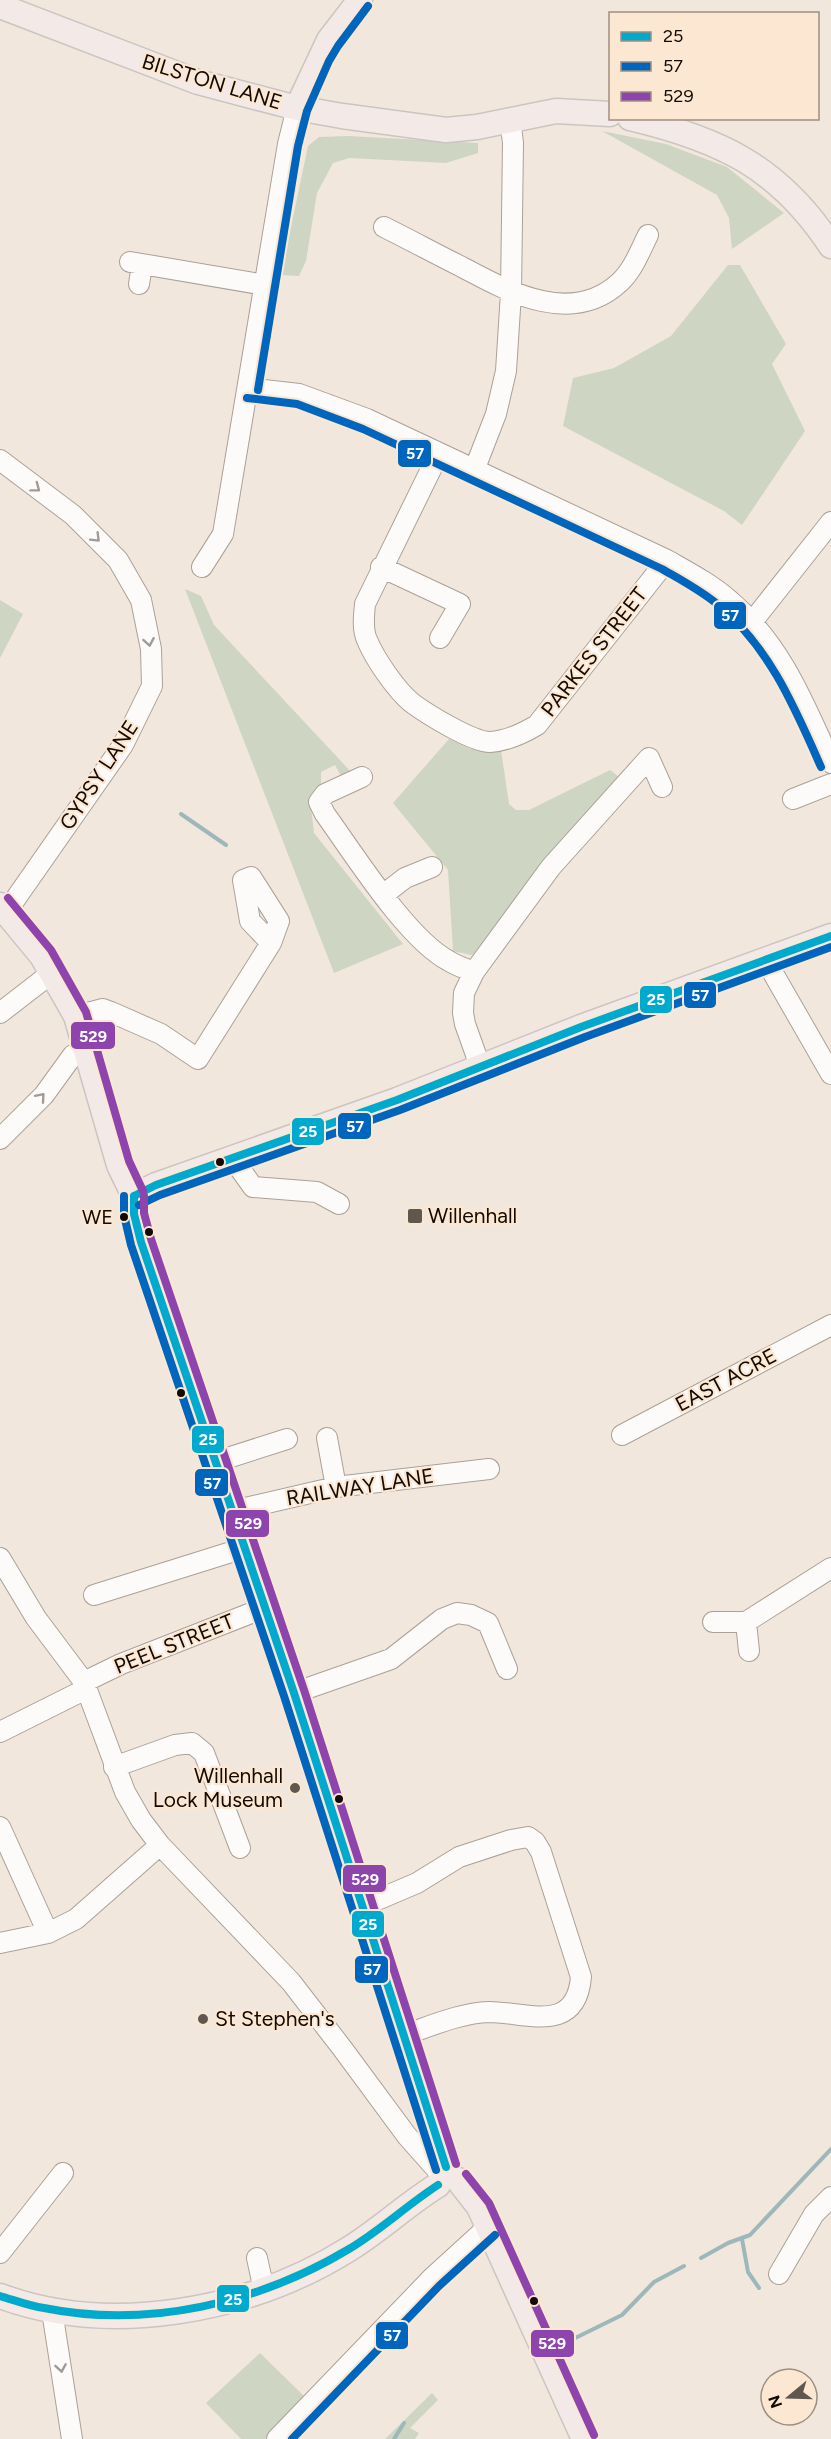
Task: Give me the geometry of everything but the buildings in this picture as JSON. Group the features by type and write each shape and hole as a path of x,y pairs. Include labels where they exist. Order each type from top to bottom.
{"main road":[{"path":"297,108 329,40 360,0"},
{"name":"BILSTON LANE","path":"0,6 198,82 297,108 375,122 446,130 477,127 556,111 609,114"},
{"path":"637,120 699,138 730,150 751,163 792,195 831,246"},
{"path":"4,908 53,972 76,1016 119,1165 134,1196 134,1214 141,1242 294,1692 404,2035 446,2178 474,2212 484,2220 584,2439"},
{"path":"134,1196 156,1185 397,1100 615,1014 831,936"},
{"path":"0,2296 52,2311 113,2317 148,2316 220,2302 264,2290 349,2249 446,2178"}],"street":[{"path":"202,567 223,534 288,144 297,108"},
{"path":"476,468 504,386 509,342 513,143 510,119"},
{"path":"384,227 511,293 544,303 571,303 593,298 621,281 628,273 648,235"},
{"path":"137,270 265,285"},
{"path":"248,388 299,394 334,406 476,468 667,560 710,585 729,599 773,647 793,678 831,764"},
{"name":"PARKES STREET","path":"440,453 381,567 365,604 364,621 366,639 396,686 412,703 462,734 489,742 518,736 537,725 667,560"},
{"name":"GYPSY LANE","path":"0,460 73,515 118,560 141,600 151,649 152,686 123,745 4,908"},
{"path":"752,622 831,522"},
{"path":"381,567 460,604 440,638"},
{"path":"480,1066 463,1013 464,993 474,972 551,867 649,758 662,787"},
{"path":"362,777 331,789 319,802 325,814 383,895 420,939 447,961 474,972"},
{"path":"793,799 831,784"},
{"path":"383,895 405,878 432,867"},
{"path":"76,1016 103,1009 161,1034 198,1059 271,943"},
{"path":"766,961 831,1074"},
{"path":"0,1013 53,972"},
{"path":"0,1139 44,1095 73,1055 85,1049"},
{"path":"232,1159 253,1187 317,1192 339,1204"},
{"name":"EAST ACRE","path":"622,1435 831,1325"},
{"path":"327,1438 336,1487"},
{"path":"215,1462 287,1439"},
{"name":"RAILWAY LANE","path":"232,1510 336,1487 489,1469"},
{"path":"94,1595 244,1548"},
{"path":"0,1558 36,1618 85,1686 114,1767 141,1820 160,1845 291,1982 407,2136 446,2178"},
{"path":"713,1622 746,1622 831,1568"},
{"name":"PEEL STREET","path":"0,1732 121,1664 264,1608"},
{"path":"294,1692 391,1659 442,1619 457,1614 471,1615 488,1623 507,1670"},
{"path":"746,1622 749,1651"},
{"path":"114,1767 175,1745 192,1743 204,1753 240,1848"},
{"path":"0,1827 48,1933"},
{"path":"363,1906 417,1884 459,1857 512,1840 528,1838 536,1842 541,1852 581,1977 576,1997 567,2010 560,2014 544,2018 488,2012 450,2019 404,2035"},
{"path":"0,1943 48,1933 76,1919 160,1845"},
{"path":"0,2253 63,2173"},
{"path":"779,2274 814,2214 831,2197"},
{"path":"277,2439 432,2278 484,2220"},
{"path":"257,2258 264,2290"},
{"path":"52,2311 72,2439"}],"green space":[{"path":"602,131 666,144 727,167 784,213 732,249 729,218 717,195"},
{"path":"348,136 478,143 478,153 446,163 349,158 333,163 317,193 306,261 299,276 281,275 308,146 319,137"},
{"path":"728,265 740,265 786,344 772,364 805,431 742,525 724,511 563,426 573,378 614,368 671,336"},
{"path":"185,589 201,596 214,625 353,774 342,778 335,765 321,772 321,786 310,798 314,833 403,944 334,973"},
{"path":"0,600 23,614 0,658"},
{"path":"449,739 470,749 501,750 509,804 516,810 529,810 610,770 623,780 481,953 471,955 453,951 448,870 393,803"},
{"path":"260,2353 305,2397 265,2439 241,2439 206,2403"},
{"path":"432,2393 438,2400 410,2428 419,2433 415,2439 385,2439"}],"waterway":[{"path":"181,814 226,845"},
{"path":"701,2258 728,2243 750,2235 831,2149"},
{"path":"742,2239 748,2272 759,2288"},
{"path":"559,2346 622,2315 654,2282 684,2266"},
{"path":"394,2439 404,2423"}],"transit line":[{"name":"57","path":"258,390 298,146 307,111 329,61 368,6"},
{"name":"57","path":"247,398 297,404 363,429 662,569 697,590 735,621 766,658 779,679 821,767"},
{"name":"529","path":"8,898 51,950 86,1012 129,1161 143,1191"},
{"name":"25","path":"134,1196 156,1185 397,1100 581,1027 831,936"},
{"name":"57","path":"139,1205 160,1195 400,1110 585,1037 831,947"},
{"name":"57","path":"124,1196 124,1215 131,1245 284,1696 436,2170"},
{"name":"25","path":"134,1196 134,1214 141,1242 294,1693 446,2167"},
{"name":"529","path":"144,1196 144,1213 151,1239 304,1690 456,2164"},
{"name":"529","path":"466,2174 489,2203 594,2435"},
{"name":"25","path":"0,2296 44,2308 83,2314 162,2313 202,2307 278,2284 314,2268 372,2234 438,2185"},
{"name":"57","path":"292,2439 439,2286 495,2235"}],"place":[{"name":"Willenhall","path":"415,1216"},
{"name":"WE","path":"124,1217"},
{"name":"Willenhall Lock Museum","path":"295,1788"},
{"name":"St Stephen's","path":"203,2019"}]}
